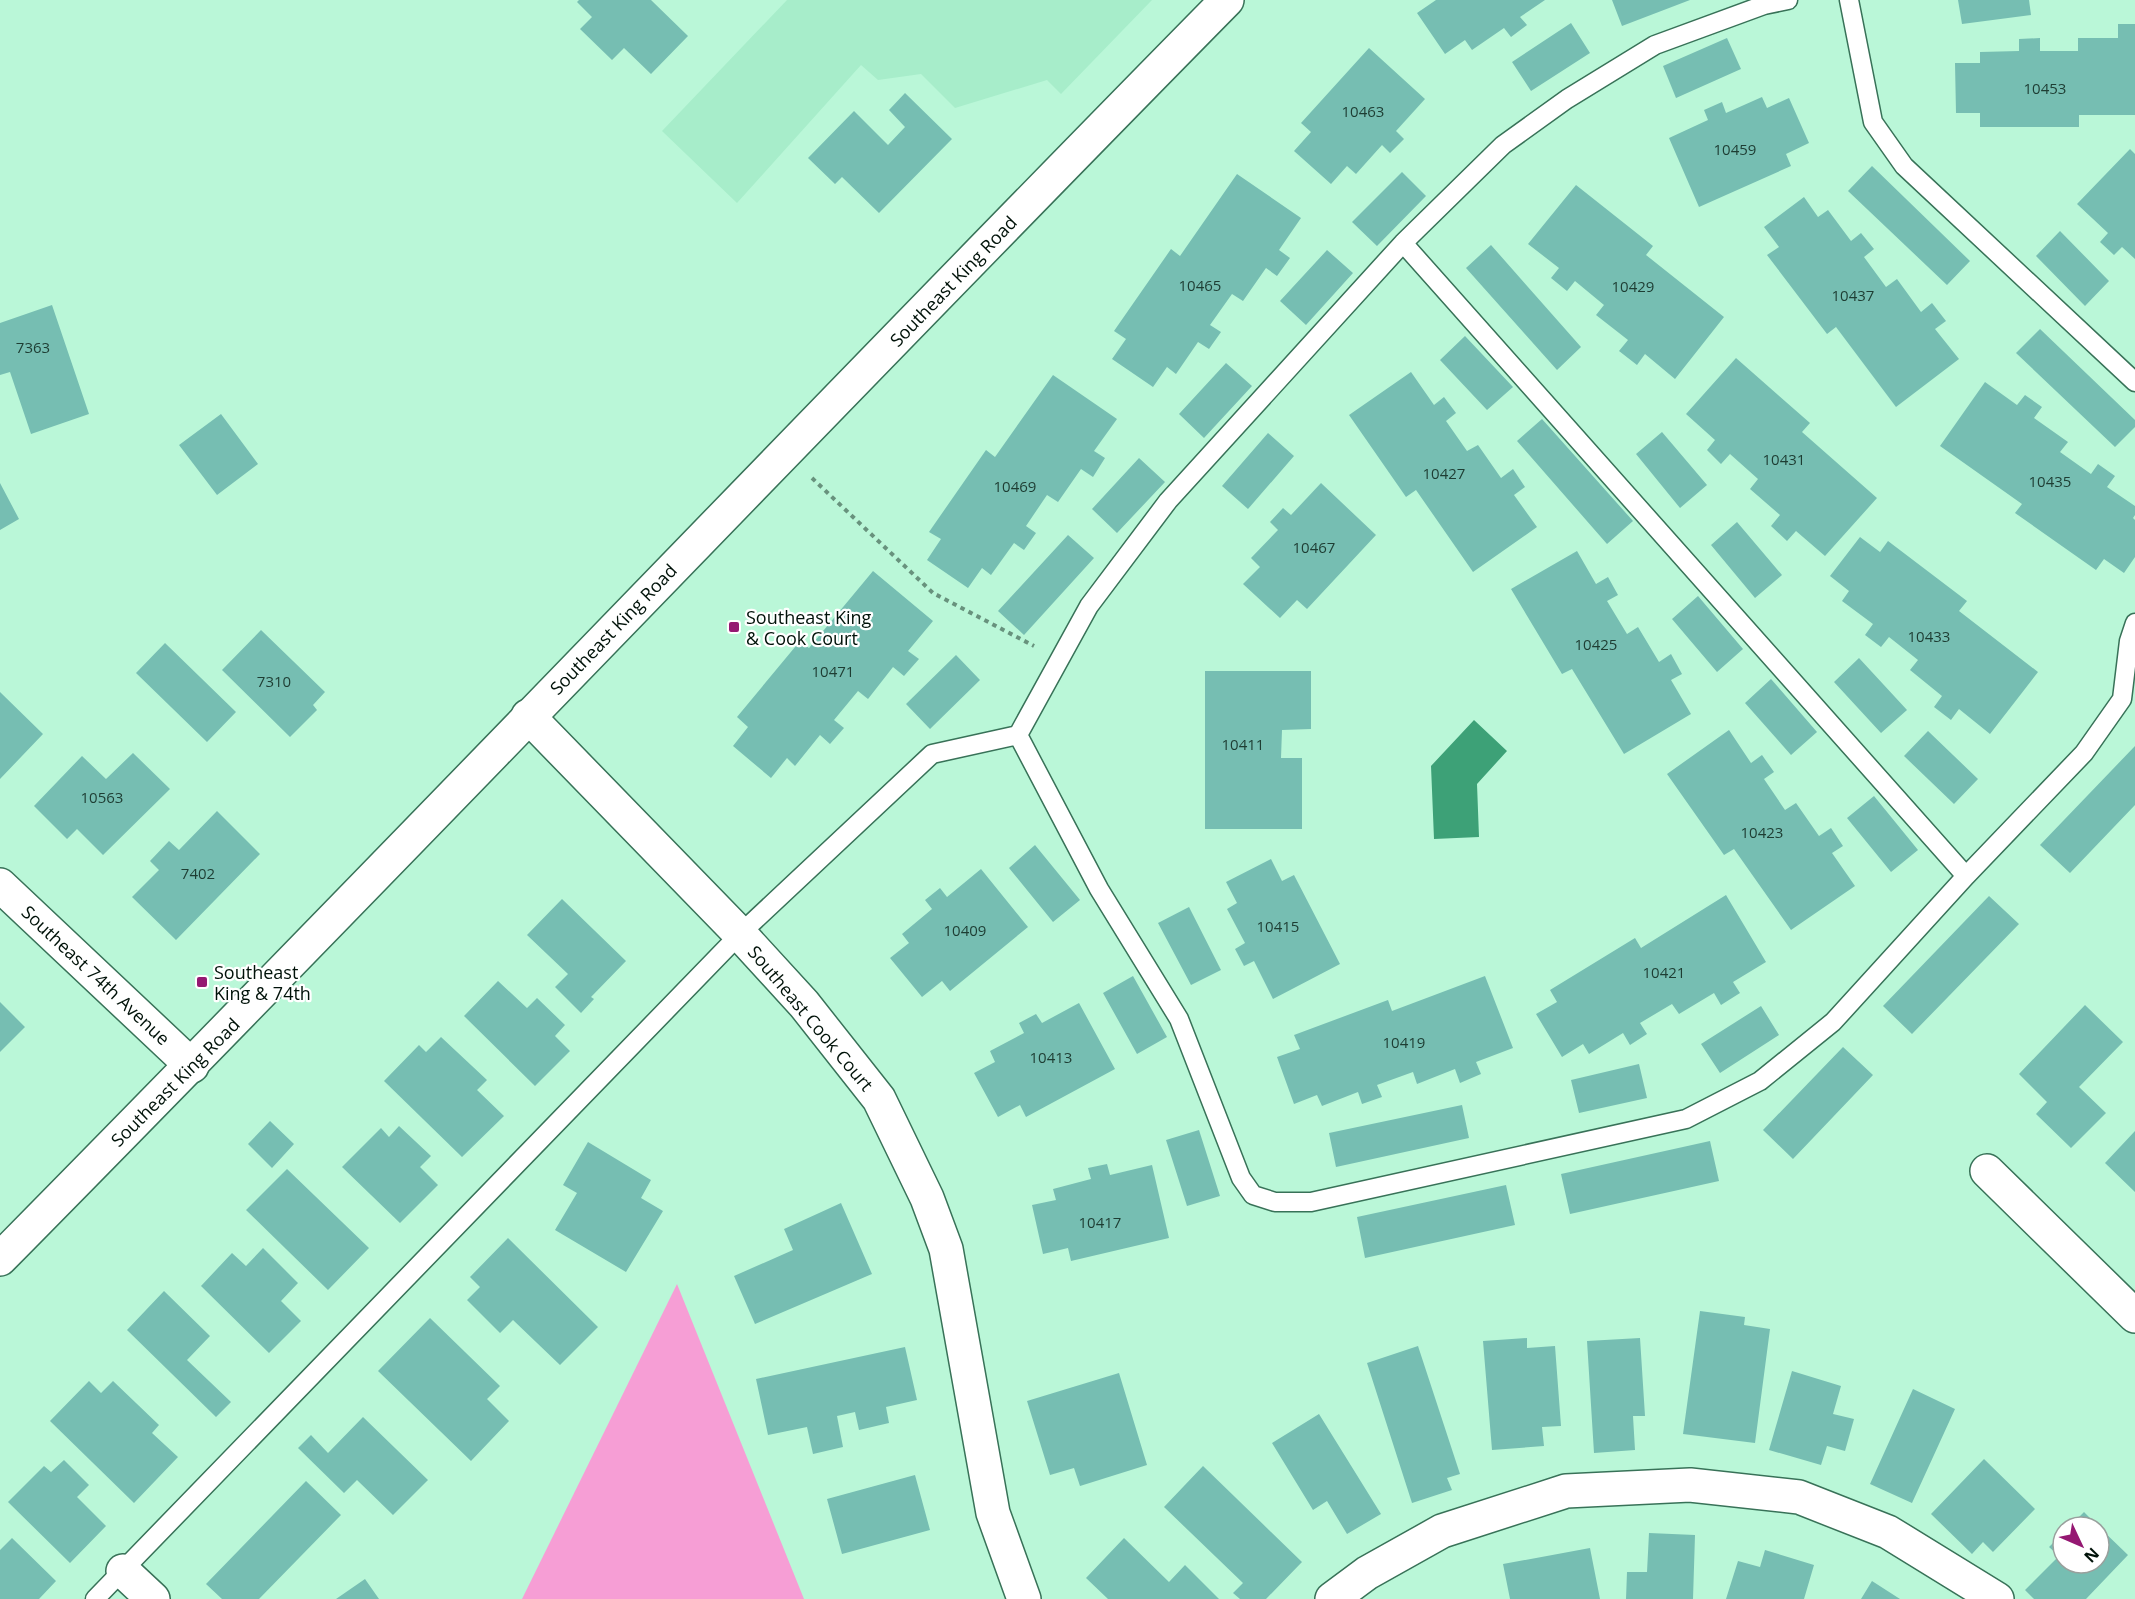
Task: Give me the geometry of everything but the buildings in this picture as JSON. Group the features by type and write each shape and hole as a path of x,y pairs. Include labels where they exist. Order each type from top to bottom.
{"street":[{"name":"Southeast King Road","path":"0,1259 192,1066 528,716 1227,0"},
{"name":"Southeast Cook Court","path":"528,716 740,934 804,1004 879,1099 927,1198 946,1249 993,1514 1024,1599"},
{"name":"Southeast 74th Avenue","path":"0,885 192,1066"},
{"path":"1987,1171 2135,1316"},
{"path":"1332,1599 1367,1573 1442,1531 1566,1491 1690,1485 1799,1497 1888,1532 1996,1599"},
{"path":"123,1571 153,1599"}],"lane":[{"path":"95,1599 740,934 932,754 1018,735 1089,606 1168,501 1403,243 1503,145 1567,99 1654,45 1764,5 1788,0"},
{"path":"1849,0 1873,122 1904,166 2135,382"},
{"path":"1403,243 1966,876"},
{"path":"1018,735 1099,889 1179,1019 1241,1178 1253,1196 1275,1202 1311,1202 1686,1119 1760,1081 1833,1022 1966,876 2085,753 2122,699 2129,641 2135,623"}],"path":[{"path":"786,453 933,593 1060,659"}],"shaded area":[{"path":"787,0 1152,0 1061,94 1047,80 955,108 921,74 878,80 861,65 737,203 662,131"},
{"path":"1474,720 1507,751 1477,784 1479,837 1434,839 1431,766"},
{"path":"677,1284 804,1599 522,1599"}],"place":[{"name":"Southeast King & Cook Court","path":"734,627"},
{"name":"Southeast King & 74th","path":"202,982"}]}
